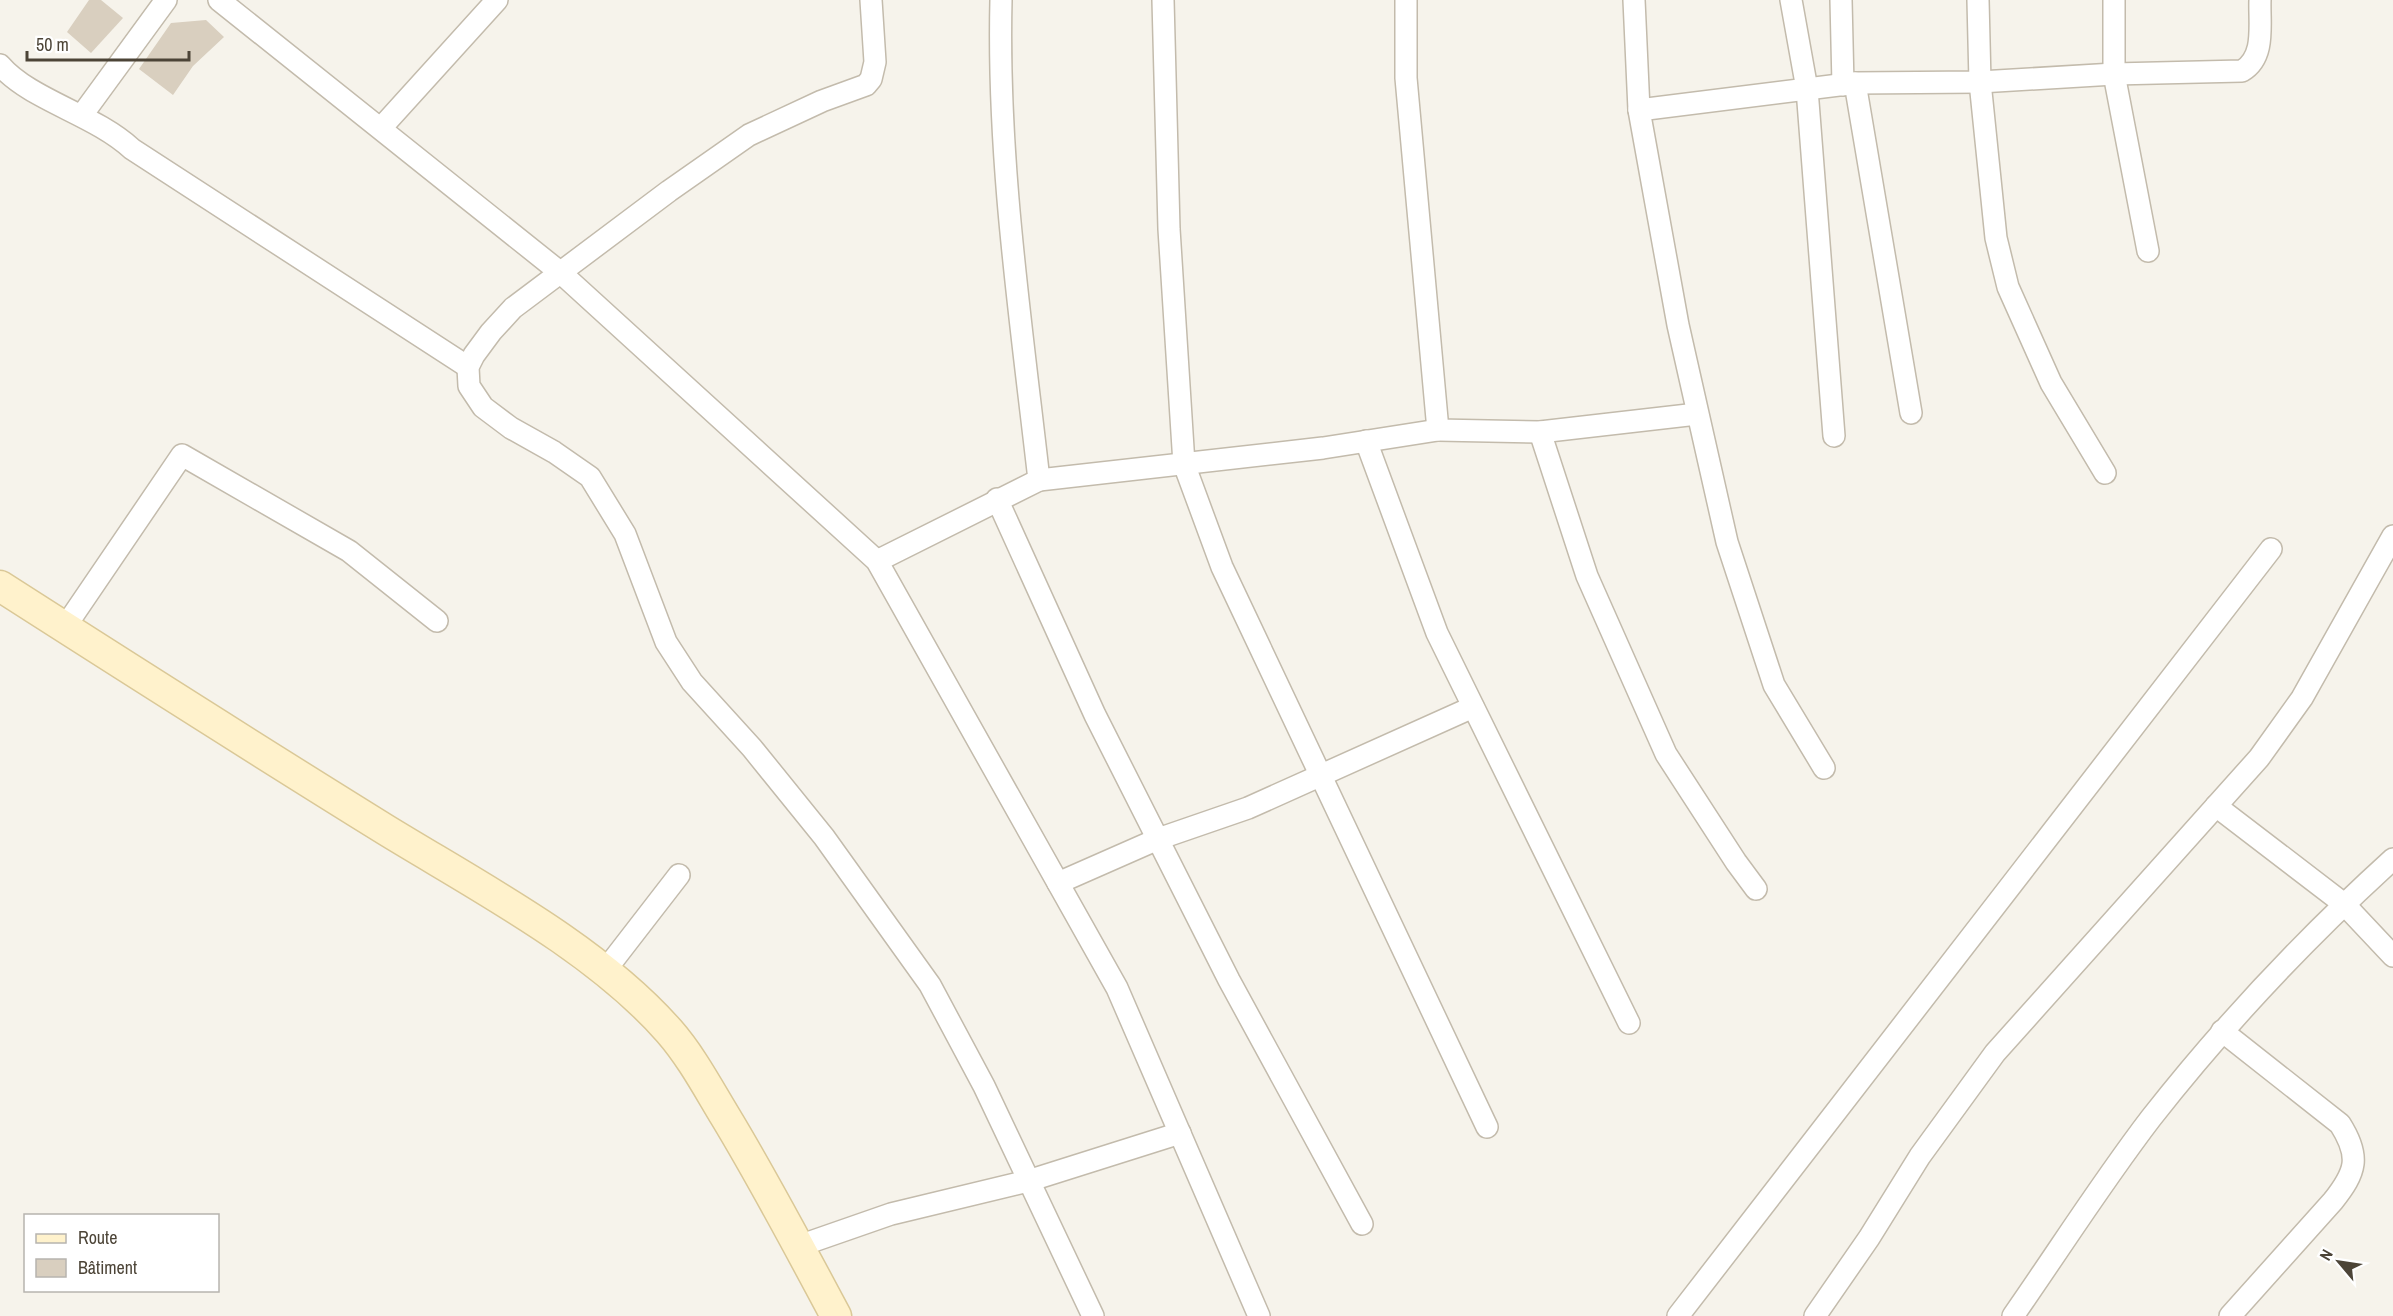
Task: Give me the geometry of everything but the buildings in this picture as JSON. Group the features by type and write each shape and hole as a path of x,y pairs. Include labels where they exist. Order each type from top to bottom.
{"street":[{"path":"82,115 166,0"},
{"path":"219,0 561,273 877,561 1117,988 1259,1316"},
{"path":"381,128 497,0"},
{"path":"871,0 874,62 871,79 866,85 822,101 749,135 669,191 513,308 491,332 468,367 469,386 483,407 590,477 625,534 666,642 692,682 752,748 824,837 930,986 984,1086 1093,1316"},
{"path":"1002,0 1000,67 1010,224 1039,480"},
{"path":"1163,0 1169,229 1184,464 1222,567 1487,1127"},
{"path":"1406,0 1406,78 1438,430"},
{"path":"1634,0 1639,110 1697,414 1727,542 1774,685 1824,768"},
{"path":"1791,0 1807,89 1834,436"},
{"path":"1841,0 1849,84 1911,413"},
{"path":"1978,0 1980,82 1996,238 2008,287 2051,383 2105,473"},
{"path":"2114,0 2114,74 2148,251"},
{"path":"1639,110 1849,84 1980,82 2114,74 2242,71 2250,66 2256,57 2260,0"},
{"path":"0,65 31,90 82,115 468,367"},
{"path":"877,561 1039,480 1184,464 1438,430 1540,432 1697,414"},
{"path":"1540,432 1587,576 1666,754 1756,889"},
{"path":"1366,441 1437,633 1629,1023"},
{"path":"65,627 182,455 349,550 437,621"},
{"path":"998,499 1095,715 1229,980 1362,1224"},
{"path":"1815,1316 1869,1238 1920,1156 1995,1053 2259,758 2302,698 2393,536"},
{"path":"1678,1316 2271,549"},
{"path":"0,586 568,944 634,996 670,1032 698,1072 756,1166 836,1316"},
{"path":"1058,883 1158,839 1248,808 1473,707"},
{"path":"2216,806 2344,904 2393,956"},
{"path":"2013,1316 2150,1120 2222,1031 2344,904 2393,859"},
{"path":"604,972 679,875"},
{"path":"2222,1031 2340,1124 2352,1143 2355,1163 2345,1185 2333,1201 2230,1316"},
{"path":"799,1246 891,1214 1028,1181 1180,1133"}]}
